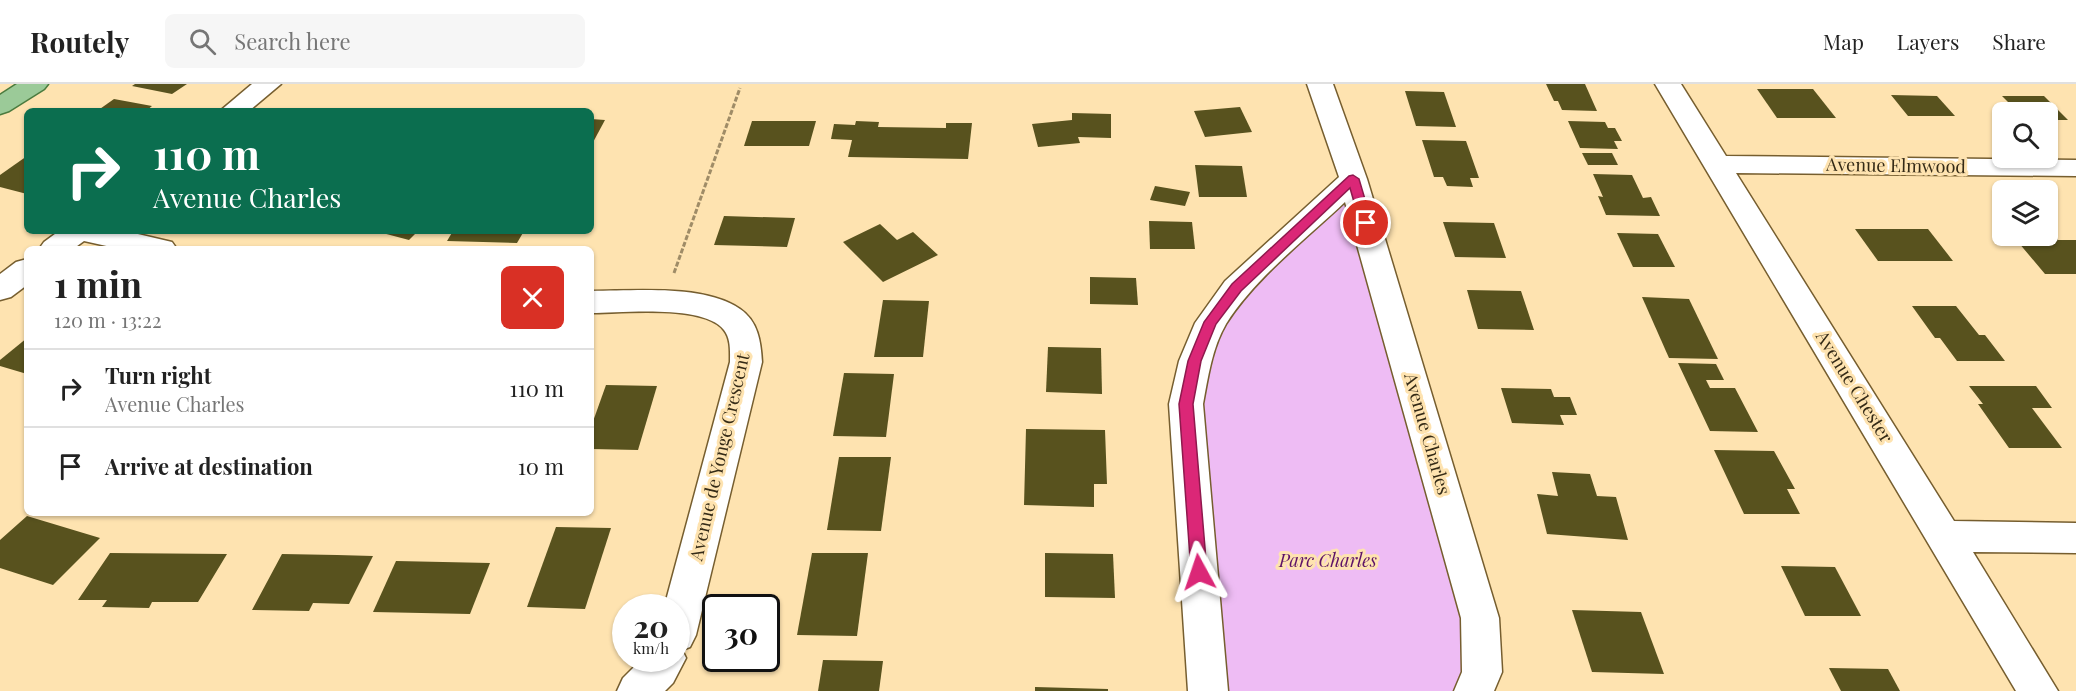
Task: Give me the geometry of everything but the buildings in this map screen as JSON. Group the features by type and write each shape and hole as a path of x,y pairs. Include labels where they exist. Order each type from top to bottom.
{"main road":[{"path":"0,106 34,84"}],"street":[{"path":"237,108 268,84"},
{"name":"Avenue Charles","path":"1320,84 1353,179 1480,618 1482,672 1474,691"},
{"name":"Avenue Chester","path":"1668,84 1946,536 2038,691"},
{"name":"Avenue Elmwood","path":"1716,164 2076,168"},
{"path":"1208,691 1186,404 1195,361 1210,322 1236,288 1353,179"},
{"path":"58,246 74,234"},
{"path":"96,234 149,246"},
{"path":"0,290 24,271"},
{"name":"Avenue de Yonge Crescent","path":"594,302 685,303 718,310 739,325 747,347 743,374 687,594"},
{"path":"1946,536 2076,538"},
{"path":"637,691 657,672"}],"path":[{"path":"673,276 740,88"}],"green space":[{"name":"Parc Charles","path":"1353,179 1480,618 1474,691 1208,691 1186,404 1211,323"}],"route":[{"path":"1199,572 1186,404 1195,361 1210,322 1236,288 1353,179 1366,223"}]}
